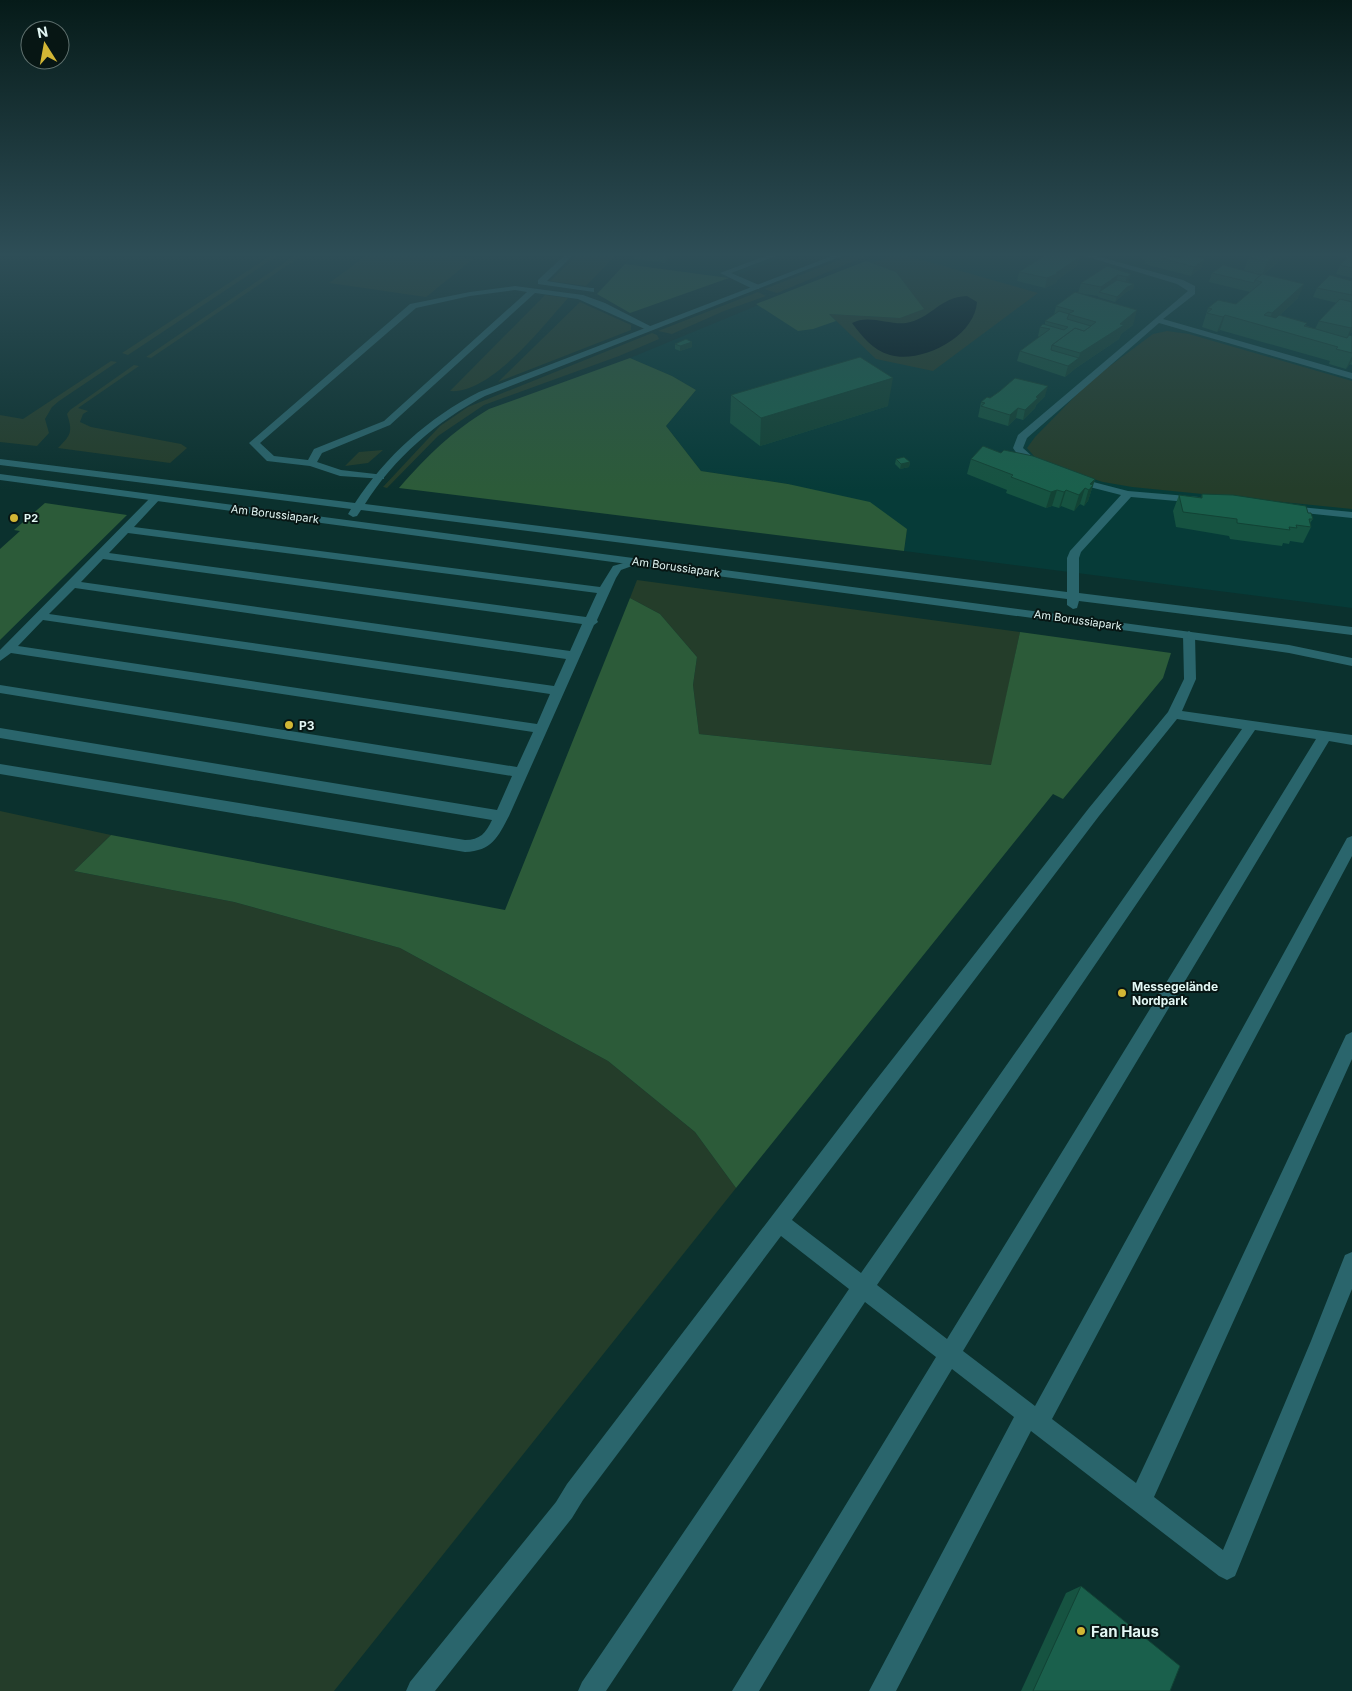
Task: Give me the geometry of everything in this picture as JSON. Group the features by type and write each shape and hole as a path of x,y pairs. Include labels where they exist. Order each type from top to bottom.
{"street":[{"path":"380,477 340,473 311,463 271,458 254,443 381,333"},
{"path":"311,463 318,451 388,423 487,333"},
{"path":"346,524 380,477 433,422 457,406 482,394 637,333"},
{"path":"1046,469 1037,466 1020,452 1018,448 1022,437 1142,333"},
{"path":"1202,333 1352,376"},
{"name":"Am Borussiapark","path":"0,462 1352,631"},
{"path":"1064,476 1128,494 1208,501"},
{"name":"Am Borussiapark","path":"0,477 1074,619 1289,649 1352,662"},
{"path":"1074,619 1073,558 1076,551 1128,494"},
{"path":"4,653 156,498"},
{"path":"1277,508 1352,515"},
{"path":"126,529 605,591"},
{"path":"101,555 592,622"},
{"path":"0,769 465,846 478,846 490,840 502,816 617,568 637,562"},
{"path":"72,584 575,656"},
{"path":"40,616 559,690"},
{"path":"419,1691 564,1510 575,1492 779,1222 1082,827 1174,714 1190,679 1189,635"},
{"path":"4,653 542,729"},
{"path":"0,689 522,773"},
{"path":"1174,714 1352,740"},
{"path":"591,1691 863,1287 1252,725"},
{"path":"0,733 502,816"},
{"path":"745,1691 951,1355 1325,736"},
{"path":"882,1691 1352,842"},
{"path":"1140,1501 1352,1040"},
{"path":"779,1222 1227,1568 1352,1262"}],"shaded area":[{"path":"691,333 1352,333 1352,608 904,551 907,529 788,484 701,471 666,426 696,390 672,376 630,358"},
{"path":"860,333 961,333 944,345 931,351 903,357 890,355 878,350"}],"green space":[{"path":"153,333 161,333 128,355 122,353"},
{"path":"181,333 188,333 151,358 146,357"},
{"path":"507,333 537,333 515,356 482,382 466,389 450,391"},
{"path":"548,333 624,333 498,382"},
{"path":"652,333 657,335 659,339 619,356 484,405 438,436 387,488 383,487 440,426 468,407"},
{"path":"849,333 984,333 933,371 876,359"},
{"path":"1153,334 1189,334 1352,381 1352,509 1132,487 1103,482 1039,462 1027,448 1035,437 1091,380"},
{"path":"630,358 672,376 696,390 666,426 701,471 788,484 870,502 907,529 904,551 399,488 441,445 463,426 489,409"},
{"path":"111,361 117,362 52,407 45,419 49,433 37,446 0,442 0,415 23,419"},
{"path":"134,365 139,366 78,408 88,411 83,414 80,422 91,427 181,444 187,448 170,463 58,448 70,433 67,414 70,410"},
{"path":"383,450 368,463 345,466 359,452"},
{"path":"45,503 127,515 0,640 0,549 20,531 14,530"},
{"path":"637,580 1020,632 992,765 699,734 693,685 697,657 660,614 630,598"},
{"path":"630,598 660,614 697,657 693,685 699,734 991,765 1020,632 1171,653 1163,678 1063,799 1053,794 736,1188 695,1132 608,1061 400,948 234,902 74,871 111,835 505,910"},
{"path":"0,811 111,835 74,871 234,902 400,948 608,1061 695,1132 736,1188 334,1691 0,1691"}],"building":[{"path":"1045,333 1068,333 1052,345 1051,350 1079,358 1068,366 1020,351"},
{"path":"1068,333 1112,333 1080,353 1052,345"},
{"path":"1288,333 1329,333 1347,338 1349,335 1352,336 1352,353 1336,349 1338,347"},
{"path":"686,339 692,342 680,346 675,344"},
{"path":"860,357 893,378 761,418 731,395"},
{"path":"1015,378 1048,386 1025,410 1018,408 1010,415 981,406 985,403 981,402 987,397 990,398"},
{"path":"983,446 1001,453 1004,450 1033,456 1095,479 1090,484 1093,485 1089,490 1085,488 1079,495 1066,490 1064,492 1057,490 1051,492 971,459"},
{"path":"904,457 910,462 901,464 896,459"},
{"path":"1202,494 1233,495 1306,506 1308,513 1311,513 1313,519 1309,519 1311,527 1296,525 1297,528 1289,527 1290,530 1237,523 1237,519 1183,512 1179,495 1202,498"},
{"name":"Fan Haus","path":"1081,1586 1180,1666 1170,1691 1033,1691"}],"place":[{"name":"P2","path":"14,518"},
{"name":"P3","path":"289,725"},
{"name":"Messegelände Nordpark","path":"1122,993"},
{"name":"Fan Haus","path":"1081,1631"}]}
